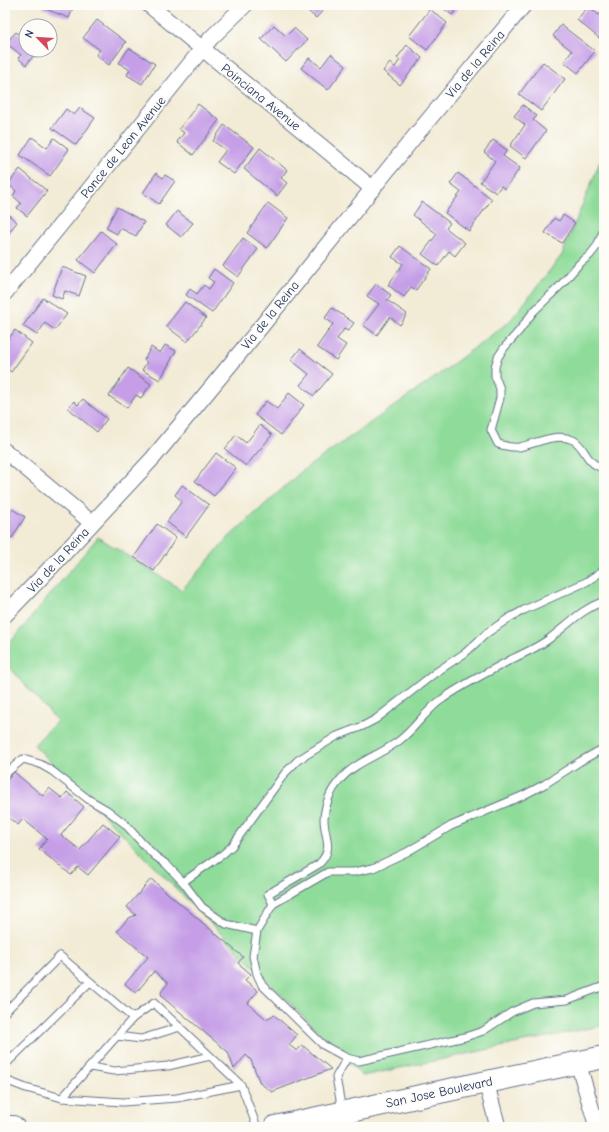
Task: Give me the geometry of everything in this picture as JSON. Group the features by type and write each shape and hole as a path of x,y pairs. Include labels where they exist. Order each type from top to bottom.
{"main road":[{"name":"San Jose Boulevard","path":"275,1127 604,1057"},
{"path":"7,1127 12,1127"}],"street":[{"name":"Poinciana Avenue","path":"149,5 373,189"},
{"name":"Ponce de Leon Avenue","path":"5,293 211,38 245,5"},
{"name":"Via de la Reina","path":"5,615 153,458 415,136 524,5"},
{"path":"5,451 92,523"},
{"path":"578,1063 597,1127"},
{"path":"486,1082 498,1127"}],"lane":[{"path":"604,229 597,246 560,286 533,312 498,356 495,367 495,376 500,389 500,398 491,430 498,444 507,447 518,447 552,438 562,438 574,441 582,448 593,463 604,469"},
{"path":"183,882 232,846 285,773 298,760 337,736 363,726 376,719 435,673 465,653 487,633 509,618 586,582 604,570"},
{"path":"273,904 268,894 319,864 324,859 328,851 328,840 324,820 326,807 331,793 340,780 353,768 366,759 389,748 401,740 427,712 442,699 464,685 536,647 550,638 578,614 593,605 604,601"},
{"path":"604,748 545,784 522,796 451,826 407,852 373,868 354,872 328,872 273,904 257,931 253,956 257,974 262,984 323,1045 347,1058 359,1061 465,1037 483,1031 512,1012 533,1004 567,1000 604,986"},
{"path":"5,774 22,759 40,764 52,771 88,799 107,810 125,824 143,844 166,864 183,882 202,907 226,924 257,931"},
{"path":"324,859 328,872"},
{"path":"294,879 299,889"},
{"path":"5,1012 60,956 133,1018"},
{"path":"5,1065 90,982"},
{"path":"62,1098 133,1018 154,1003 241,1085 257,1127"},
{"path":"117,1036 141,1039 180,1027"},
{"path":"90,1067 114,1071 168,1066 210,1056"},
{"path":"342,1112 336,1076 347,1058"},
{"path":"5,1080 26,1088 62,1098 123,1102 177,1098 241,1085"}],"green space":[{"path":"604,152 604,1025 362,1076 34,745 57,721 5,662 5,649 98,537 182,590 228,538 302,471 437,376 510,321 562,255"}],"building":[{"path":"44,5 74,5 69,18 43,8"},
{"path":"301,5 328,5 316,18"},
{"path":"439,5 460,5 452,15"},
{"path":"588,6 599,15 604,9 604,42 577,20"},
{"path":"430,9 447,23 427,50 409,36"},
{"path":"97,20 126,42 109,65 96,55 100,50 83,38"},
{"path":"274,25 286,36 294,28 307,40 286,62 261,39"},
{"path":"561,25 595,51 578,73 564,62 572,51 553,36"},
{"path":"16,32 18,34 18,53 6,43"},
{"path":"407,45 422,58 400,85 383,71 390,63 395,67 400,60 397,58"},
{"path":"129,48 155,64 142,84 127,75 130,70 119,63"},
{"path":"331,54 346,66 328,90 301,68 309,58 321,67"},
{"path":"18,58 32,58 26,65"},
{"path":"543,62 565,79 541,111 519,94"},
{"path":"198,104 219,120 193,155 177,142 184,133 179,129"},
{"path":"523,105 537,116 533,120 546,131 526,158 510,146 525,125 514,116"},
{"path":"80,108 95,118 76,145 52,128 66,109 74,115"},
{"path":"224,125 254,147 234,174 217,162 226,150 213,141"},
{"path":"32,137 47,148 54,138 69,149 50,176 20,155"},
{"path":"493,140 507,150 503,156 520,168 505,189 501,186 496,193 480,182 495,161 484,152"},
{"path":"260,148 287,170 281,178 287,183 277,196 244,169"},
{"path":"20,169 47,191 27,216 17,208 21,203 13,196 16,191 8,184"},
{"path":"156,173 163,178 165,175 175,181 159,204 143,193"},
{"path":"458,173 492,199 469,231 445,213 461,192 450,184"},
{"path":"422,202 450,223 446,228 465,243 455,256 449,251 438,266 422,254 437,234 413,215"},
{"path":"268,203 288,218 267,248 247,233"},
{"path":"117,207 144,222 136,236 120,228 117,234 106,228"},
{"path":"177,211 193,223 181,237 166,225"},
{"path":"5,212 17,222 5,238"},
{"path":"563,215 575,223 562,243 545,233 554,218 559,221"},
{"path":"101,231 117,244 95,273 78,260"},
{"path":"243,238 258,249 238,277 223,266"},
{"path":"400,246 431,269 416,290 411,287 404,297 388,285 403,264 392,257"},
{"path":"62,267 86,276 79,296 65,291 62,299 52,295"},
{"path":"214,269 233,283 212,313 186,295 190,289 197,294 204,285 209,289 214,282 208,278"},
{"path":"376,284 391,295 387,300 407,314 400,325 390,317 377,335 363,325 379,304 367,296"},
{"path":"43,298 67,314 55,330 45,323 37,335 23,326"},
{"path":"185,302 206,318 187,342 166,326"},
{"path":"332,308 354,323 348,331 344,329 337,339 346,345 336,360 317,347 333,324 325,318"},
{"path":"15,330 32,343 11,372 5,367 5,344"},
{"path":"165,345 176,351 160,380 142,370 147,362 144,360 151,347 160,353"},
{"path":"300,349 332,374 314,396 300,385 309,374 291,360"},
{"path":"128,368 151,384 141,398 136,395 127,408 109,396"},
{"path":"289,393 304,405 281,435 255,415 266,401 277,409"},
{"path":"83,399 107,419 97,432 68,408 74,401 78,405"},
{"path":"260,425 272,435 246,466 225,449 236,435 246,443"},
{"path":"216,453 236,468 214,496 195,481"},
{"path":"182,485 209,505 186,537 167,522 182,501 175,495"},
{"path":"12,509 25,517 12,538 5,533 5,519"},
{"path":"157,524 176,538 154,571 134,557"},
{"path":"14,772 43,796 49,788 62,798 67,792 84,807 61,835 80,850 103,823 120,837 88,875 78,867 71,875 39,849 47,839 23,819 18,825 5,815 5,783"},
{"path":"151,879 243,957 238,963 251,974 245,980 258,991 248,1003 266,1019 274,1015 297,1035 289,1045 297,1051 302,1045 331,1069 272,1092 260,1083 251,1060 246,1055 234,1069 228,1052 162,997 161,992 168,983 154,971 136,993 125,984 148,957 117,931 129,918 136,915 127,907"}]}
